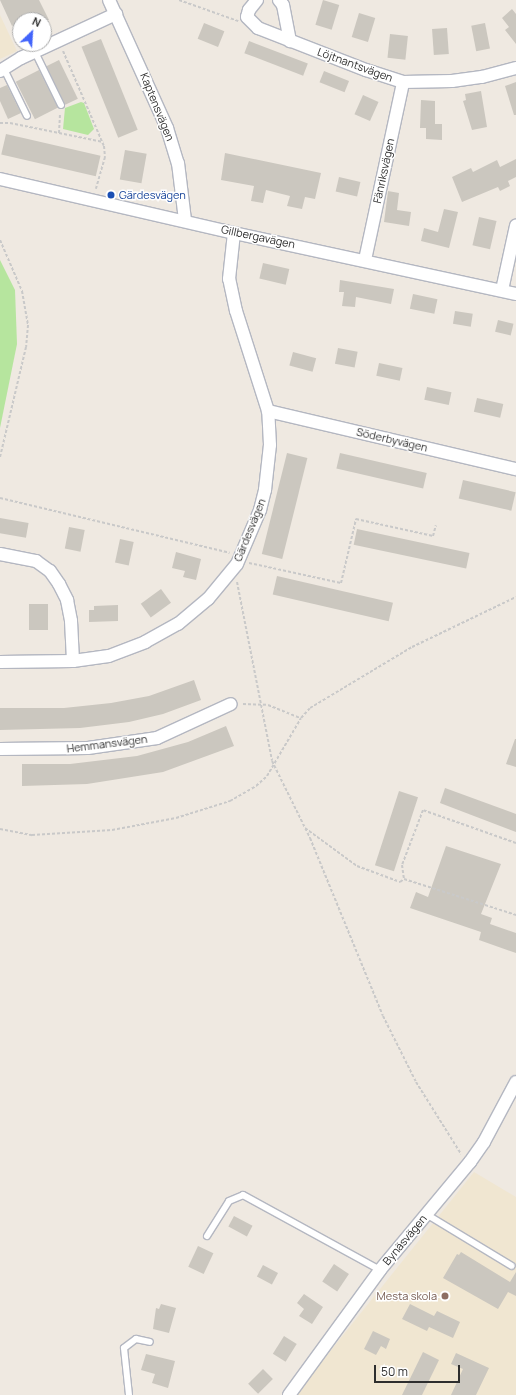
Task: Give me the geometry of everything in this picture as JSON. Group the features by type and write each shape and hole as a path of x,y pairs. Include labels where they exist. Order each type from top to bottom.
{"street":[{"name":"Kaptensvägen","path":"109,0 167,128 183,186 185,220"},
{"path":"249,20 248,10 256,0"},
{"path":"279,0 283,5 290,41"},
{"path":"52,44 116,14"},
{"name":"Löjtnantsvägen","path":"249,20 258,28 290,41 403,82 452,81 482,77 516,68"},
{"path":"2,70 35,52"},
{"name":"Fänriksvägen","path":"365,260 403,82"},
{"name":"Gillbergavägen","path":"0,179 185,220 234,233 365,260 516,294"},
{"path":"502,290 516,226"},
{"name":"Gärdesvägen","path":"0,662 73,661 109,656 145,642 178,624 208,599 242,560 260,510 265,490 270,445 268,411 232,294 229,279 234,233"},
{"name":"Söderbyvägen","path":"268,411 516,469"},
{"path":"0,554 36,561 50,571 59,584 67,600 71,621 73,661"},
{"name":"Hemmansvägen","path":"0,749 88,748 150,739 231,704"},
{"name":"Bynäsvägen","path":"289,1395 380,1270 470,1162 484,1142 516,1082"}],"lane":[{"path":"35,52 61,105"},
{"path":"2,70 27,116"},
{"path":"207,1236 229,1201 243,1195 380,1270"},
{"path":"426,1214 512,1266"},
{"path":"129,1395 124,1348 136,1339 150,1342"}],"path":[{"path":"179,0 230,20 243,22 249,20"},
{"path":"59,41 102,142 105,157 93,200"},
{"path":"59,133 61,105"},
{"path":"0,123 102,142"},
{"path":"0,240 22,291 28,325 26,347 0,457"},
{"path":"0,498 224,551 242,560 341,583 356,519 433,536 436,525"},
{"path":"230,572 237,580 274,765 305,828 362,968 400,1051 433,1111 460,1154 470,1162"},
{"path":"0,829 18,834 57,835 112,830 176,818 220,805 244,794 260,783 274,765 301,718 310,708 412,647 516,597"},
{"path":"231,704 261,703 301,718"},
{"path":"404,879 402,865 423,810 516,843"},
{"path":"305,828 357,866 400,882 404,879 516,915"}],"shaded area":[{"path":"0,15 12,40 12,52 15,52 0,59"},
{"name":"Mesta skola","path":"474,1172 516,1197 516,1395 295,1395"}],"green space":[{"path":"81,102 84,103 94,129 88,135 63,129 65,108"},
{"path":"0,260 15,290 17,344 0,428"}],"building":[{"path":"0,0 39,0 45,12 12,12 12,26"},
{"path":"323,0 339,5 332,30 315,25"},
{"path":"512,9 516,14 516,44 505,30 509,27 502,18"},
{"path":"359,13 375,18 368,42 352,37"},
{"path":"204,23 224,31 218,47 198,39"},
{"path":"485,23 490,49 476,51 471,26"},
{"path":"447,28 449,54 434,55 432,29"},
{"path":"390,34 408,36 405,60 387,58"},
{"path":"101,39 138,130 118,138 82,47"},
{"path":"249,41 308,64 303,76 244,53"},
{"path":"59,60 78,99 65,105 46,66"},
{"path":"39,70 58,107 35,119 16,82"},
{"path":"324,71 349,81 345,92 320,82"},
{"path":"516,82 516,115 514,115 505,86"},
{"path":"7,85 21,113 8,119 0,101 0,88"},
{"path":"481,91 487,127 472,130 463,101 466,100 465,94"},
{"path":"363,95 379,102 370,121 354,114"},
{"path":"421,100 435,101 435,124 442,124 442,140 426,139 426,128 420,128"},
{"path":"6,134 101,156 96,176 1,154"},
{"path":"125,150 147,154 141,183 120,180"},
{"path":"225,153 321,173 315,199 305,197 302,209 287,206 290,196 266,190 263,203 251,201 254,186 221,180"},
{"path":"516,159 516,177 508,181 510,186 500,191 498,187 462,202 452,177 471,168 473,172 497,160 500,167"},
{"path":"339,177 360,182 357,197 336,192"},
{"path":"388,191 399,193 397,210 411,212 409,226 384,222"},
{"path":"444,209 458,212 449,248 421,241 424,228 438,232"},
{"path":"479,217 497,221 490,249 472,245"},
{"path":"263,263 289,269 286,285 259,279"},
{"path":"340,280 394,289 391,304 356,297 355,307 342,306 344,292 339,292"},
{"path":"413,294 437,299 434,314 410,309"},
{"path":"455,311 473,314 471,327 453,324"},
{"path":"498,320 514,324 511,336 495,332"},
{"path":"338,348 358,352 355,368 335,364"},
{"path":"293,352 316,358 313,372 289,366"},
{"path":"379,363 402,368 400,381 376,376"},
{"path":"427,387 451,392 449,405 424,400"},
{"path":"477,398 503,404 500,418 474,412"},
{"path":"287,453 307,458 282,559 262,554"},
{"path":"340,453 427,473 423,489 336,469"},
{"path":"463,480 516,492 511,511 459,499"},
{"path":"0,518 29,523 26,538 0,533"},
{"path":"69,527 85,530 81,552 65,549"},
{"path":"357,529 469,553 466,569 354,545"},
{"path":"120,539 134,542 129,565 115,562"},
{"path":"176,552 201,559 196,580 183,577 185,571 172,568"},
{"path":"277,576 393,603 389,621 273,595"},
{"path":"161,589 171,603 151,617 141,604"},
{"path":"29,604 48,604 48,630 29,630"},
{"path":"118,605 118,621 89,622 89,610 94,610 94,606"},
{"path":"194,680 201,700 163,714 129,722 80,728 0,730 0,708 64,708 111,703 149,696"},
{"path":"226,726 234,746 163,772 87,784 22,786 22,764 70,764 137,756 188,742"},
{"path":"516,739 516,767 506,764"},
{"path":"445,788 516,814 516,832 440,803"},
{"path":"399,791 418,797 394,871 375,865"},
{"path":"446,846 501,864 481,914 492,918 490,924 516,933 516,953 479,940 481,932 410,908 416,892 428,897"},
{"path":"234,1216 253,1226 247,1236 228,1227"},
{"path":"198,1246 213,1253 204,1274 188,1267"},
{"path":"461,1252 510,1282 516,1272 516,1296 508,1292 498,1309 443,1278 457,1254 459,1255"},
{"path":"334,1264 349,1274 337,1291 322,1281"},
{"path":"263,1265 278,1273 272,1284 257,1276"},
{"path":"304,1294 323,1307 312,1324 299,1316 304,1309 297,1303"},
{"path":"161,1304 176,1308 169,1333 153,1329 156,1308 159,1309"},
{"path":"410,1304 434,1316 437,1311 460,1322 453,1338 429,1327 427,1331 402,1319"},
{"path":"373,1331 390,1339 386,1349 381,1346 376,1355 364,1349"},
{"path":"284,1336 297,1344 286,1362 273,1354"},
{"path":"423,1352 439,1360 422,1395 402,1395"},
{"path":"456,1353 489,1368 476,1395 451,1395 463,1369 451,1364"},
{"path":"146,1354 175,1361 168,1388 152,1383 155,1374 141,1370"},
{"path":"263,1369 273,1379 258,1394 248,1384"}],"place":[{"name":"Gärdesvägen","path":"111,195"},
{"name":"Mesta skola","path":"445,1296"}]}
